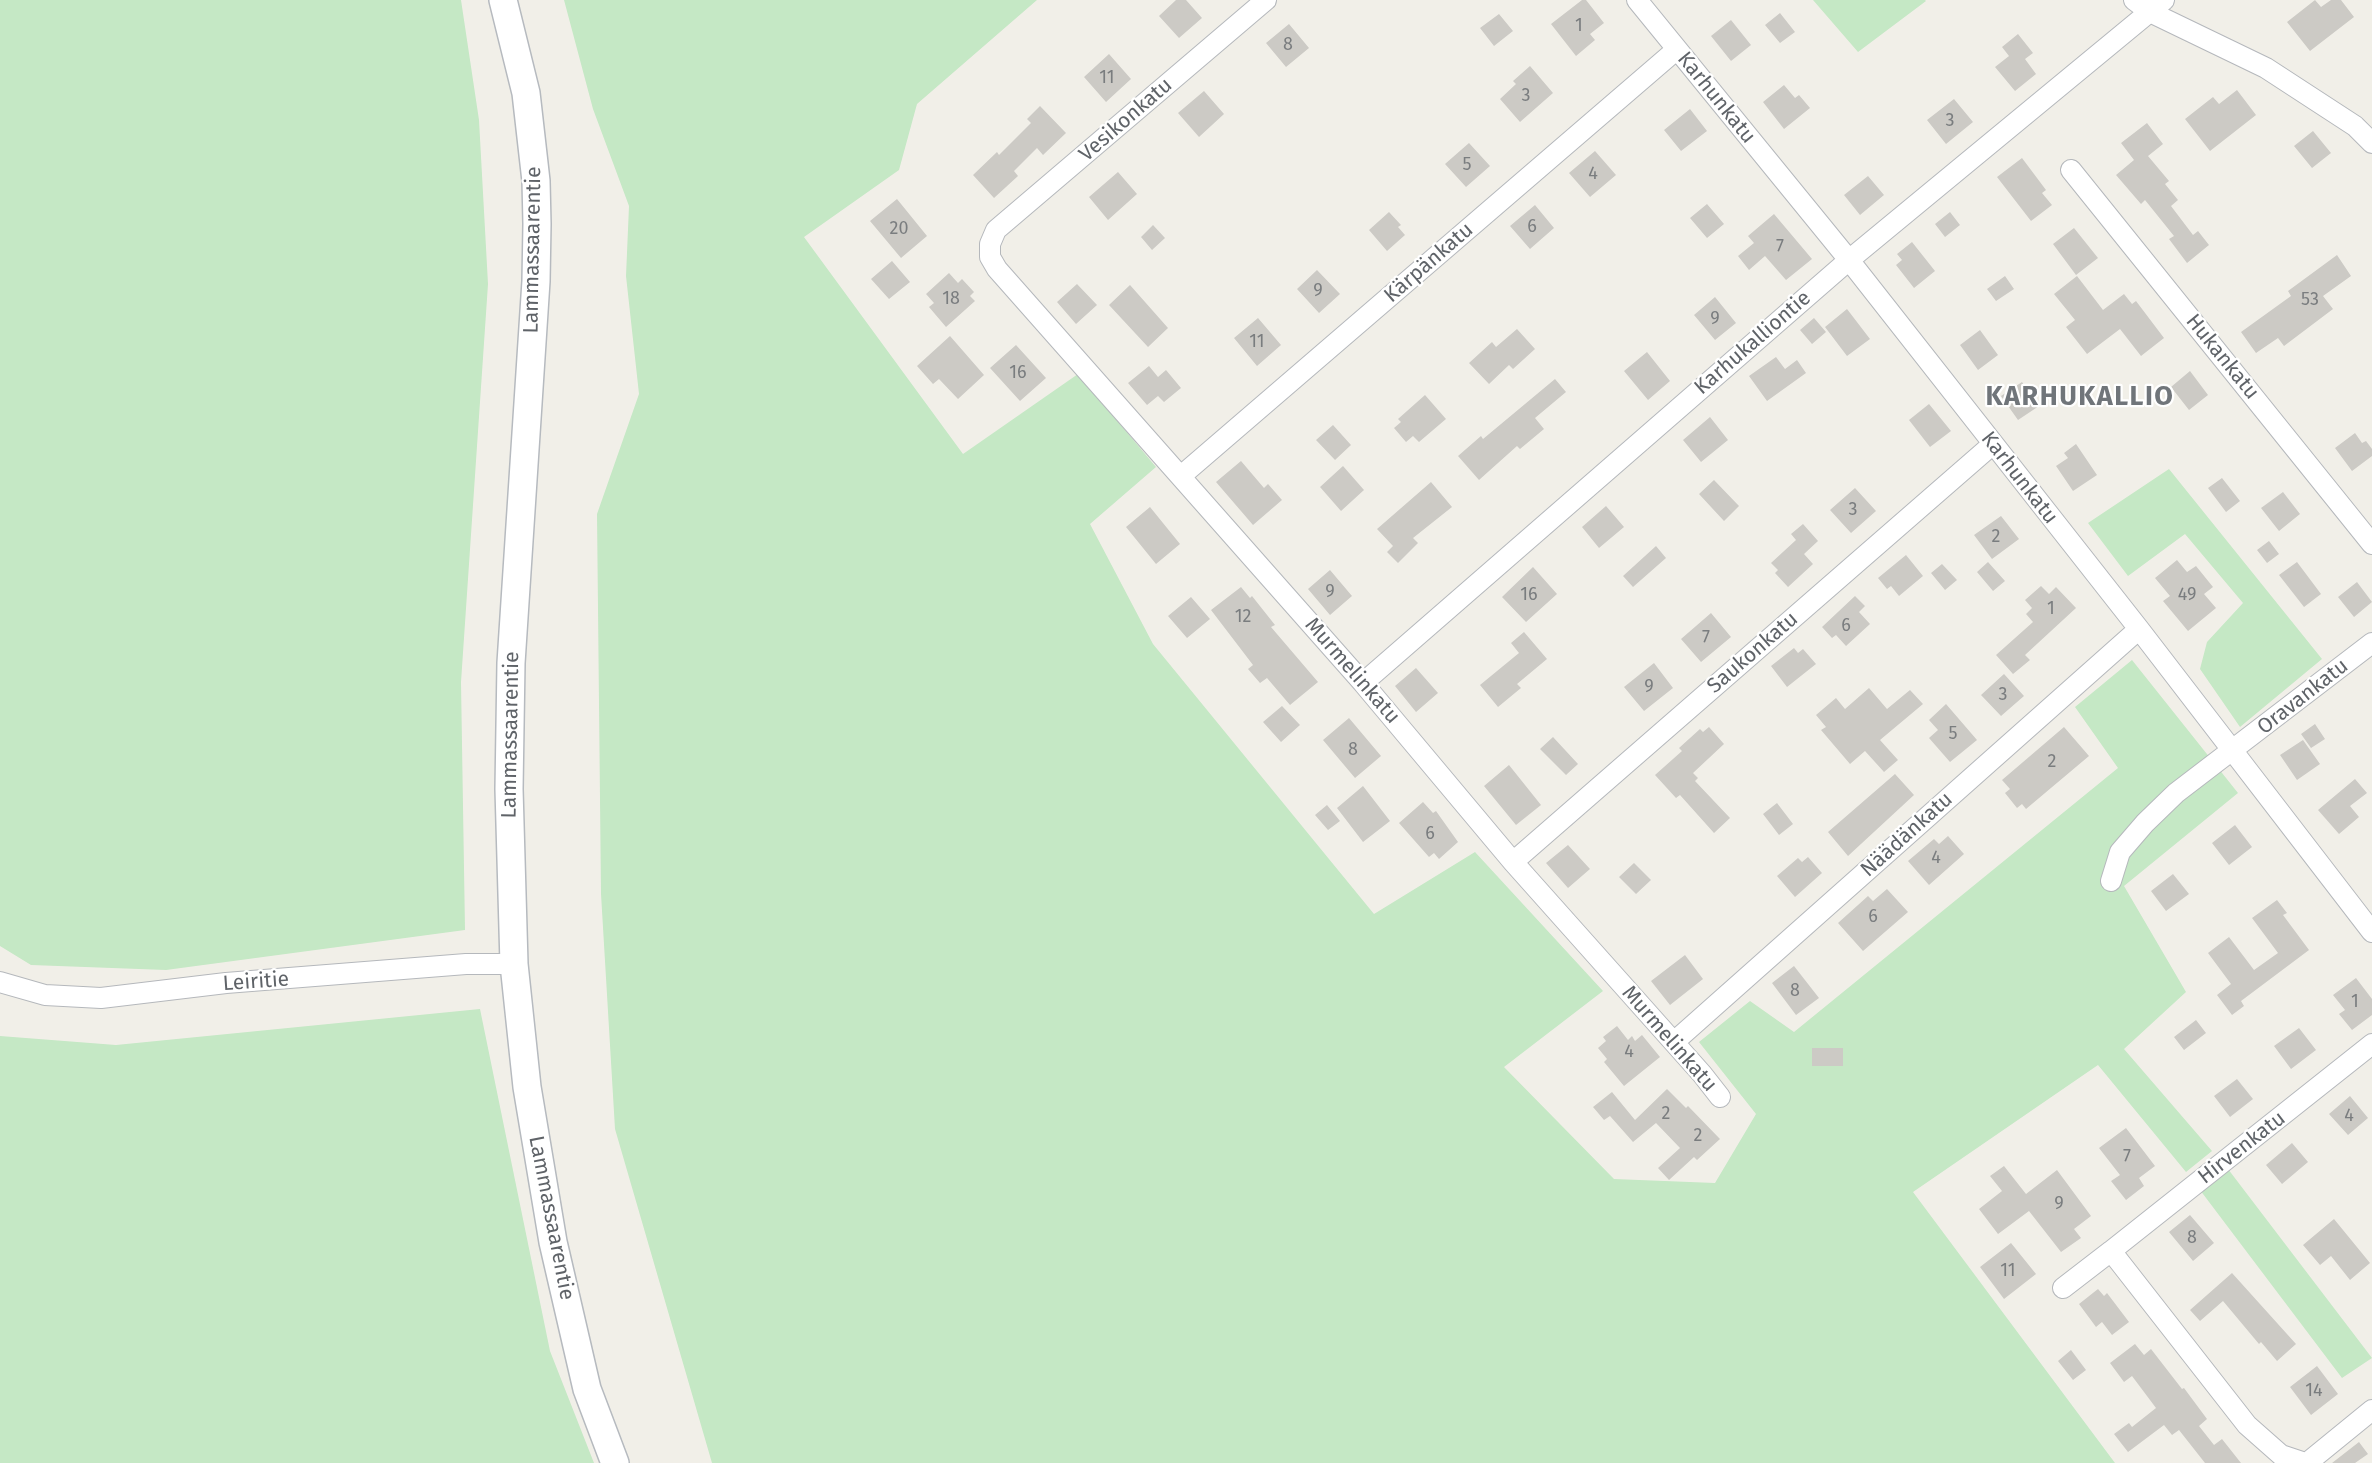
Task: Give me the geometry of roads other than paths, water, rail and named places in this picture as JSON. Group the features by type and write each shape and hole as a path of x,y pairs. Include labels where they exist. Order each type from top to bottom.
{"street":[{"name":"Lammassaarentie","path":"503,0 526,93 536,181 537,224 536,281 512,663 509,789 514,964 527,1087 553,1242 587,1389 615,1463"},
{"name":"Vesikonkatu","path":"990,244 996,230 1266,0"},
{"name":"Karhunkatu","path":"1637,0 1849,260 2234,751 2372,932"},
{"path":"2149,4 2266,68 2355,126 2372,143"},
{"name":"Karhukalliontie","path":"1363,683 1849,260 2149,4"},
{"name":"Kärpänkatu","path":"1181,476 1676,50"},
{"name":"Hukankatu","path":"2071,170 2372,544"},
{"name":"Murmelinkatu","path":"990,244 990,257 997,269 1363,683 1513,862 1674,1042 1720,1097"},
{"name":"Saukonkatu","path":"1513,862 1993,444"},
{"name":"Näädänkatu","path":"1674,1042 2139,629"},
{"name":"Oravankatu","path":"2111,881 2120,852 2176,792 2234,751 2372,643"},
{"name":"Leiritie","path":"0,982 45,995 101,998 226,983 466,964 514,964"},
{"name":"Hirvenkatu","path":"2063,1288 2372,1044"},
{"path":"2111,1251 2247,1425 2281,1455 2306,1463 2372,1410"}],"district":[{"name":"KARHUKALLIO","path":"2080,397"}]}
